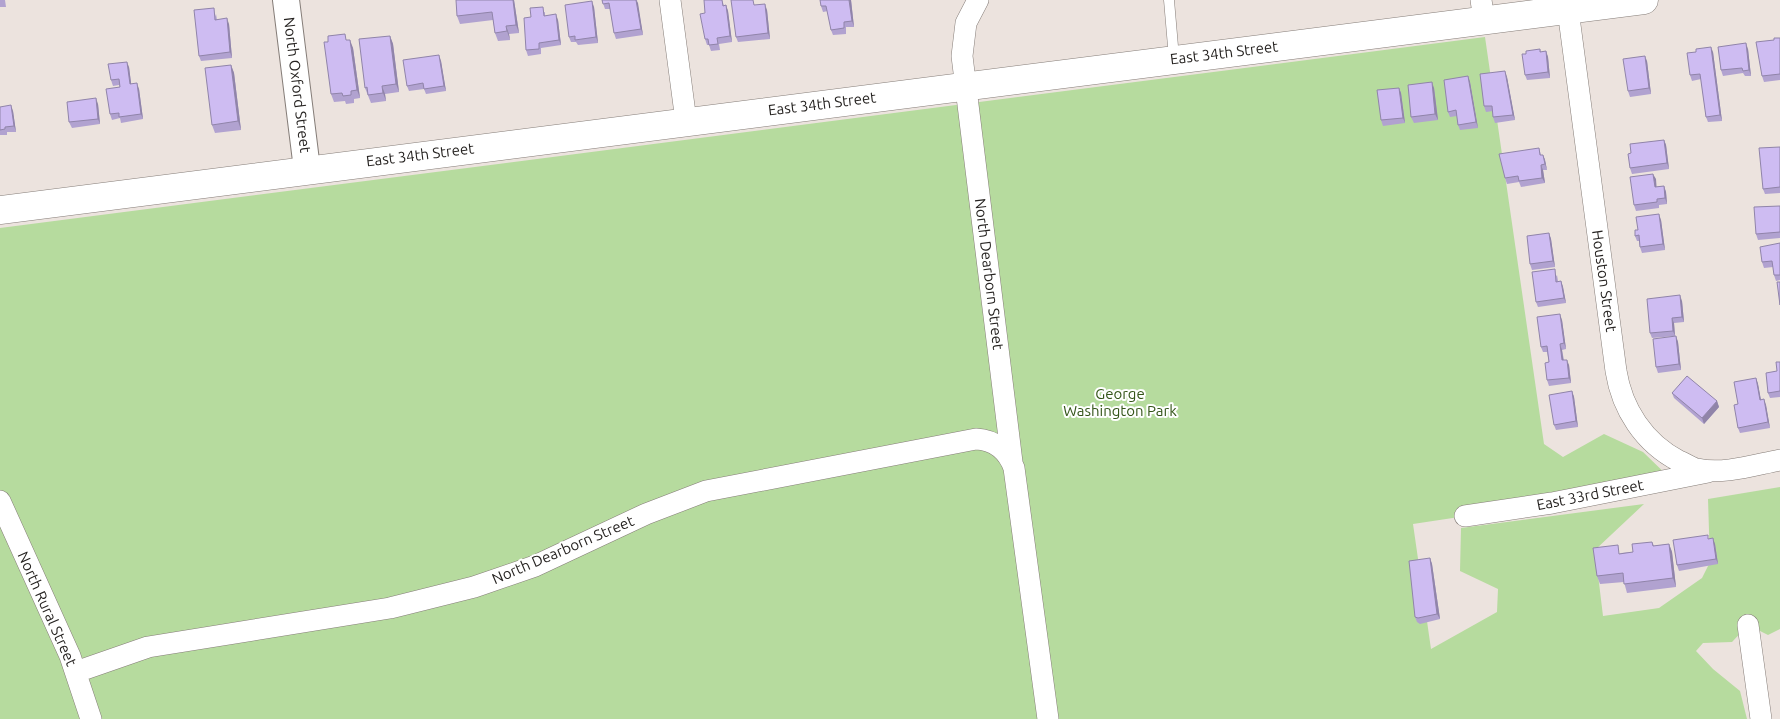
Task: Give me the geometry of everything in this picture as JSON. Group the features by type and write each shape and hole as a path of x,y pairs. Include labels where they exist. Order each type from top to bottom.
{"main road":[{"name":"East 34th Street","path":"0,210 1174,59 1483,10 1568,10 1644,0"}],"street":[{"name":"North Oxford Street","path":"286,0 308,169"},
{"path":"670,0 686,121"},
{"name":"North Dearborn Street","path":"978,0 966,23 962,40 962,56 1012,462 1048,719"},
{"name":"Houston Street","path":"1568,10 1616,371 1621,392 1632,418 1645,435 1663,452 1696,469 1715,471 1780,460"},
{"name":"North Dearborn Street","path":"76,672 148,647 390,608 474,588 535,566 646,514 713,489 976,439 993,442 1005,450 1012,462"},
{"name":"East 33rd Street","path":"1465,516 1552,503 1715,471"},
{"name":"North Rural Street","path":"0,502 76,672 91,719"},
{"path":"1748,625 1761,719"}],"lane":[{"path":"1169,0 1174,59"}],"green space":[{"name":"George Washington Park","path":"1485,37 1544,444 1563,457 1604,434 1643,452 1673,481 1552,503 1413,524 1431,649 1497,612 1498,589 1460,571 1461,528 1644,504 1595,550 1603,616 1659,608 1702,578 1710,562 1708,499 1780,487 1780,629 1768,635 1748,625 1732,642 1703,643 1696,651 1713,669 1740,691 1747,719 0,719 0,228"}],"building":[{"path":"456,0 513,0 516,25 506,26 507,31 495,33 492,12 457,16"},
{"path":"602,0 636,0 641,29 614,33 609,3 603,4"},
{"path":"704,0 722,0 723,6 726,5 730,36 717,38 718,44 709,45 708,39 705,39 700,14 705,13"},
{"path":"731,0 753,0 754,5 765,4 768,33 736,37"},
{"path":"820,0 849,0 852,21 844,22 844,28 831,30 826,6 821,6"},
{"path":"592,1 596,37 575,40 575,36 569,37 565,5"},
{"path":"543,7 544,16 556,14 559,40 539,43 539,49 526,50 524,18 531,17 530,8"},
{"path":"214,8 215,20 227,18 230,52 199,56 194,10"},
{"path":"345,34 346,40 350,40 357,90 351,91 351,95 343,96 342,93 331,94 324,42 328,42 328,36"},
{"path":"390,36 396,84 382,86 383,93 368,95 367,87 365,88 359,39"},
{"path":"1774,38 1780,38 1780,74 1762,76 1756,42 1774,40"},
{"path":"1746,43 1749,70 1743,71 1742,68 1721,70 1718,47"},
{"path":"1711,47 1720,115 1706,117 1700,74 1690,75 1687,53 1696,52 1696,49"},
{"path":"1540,49 1540,52 1546,51 1548,72 1525,75 1522,54 1526,54 1526,51"},
{"path":"439,55 444,86 424,89 423,83 407,86 403,60"},
{"path":"1645,56 1649,88 1628,91 1623,59"},
{"path":"127,62 130,84 137,83 141,114 119,117 119,113 110,114 106,89 120,87 119,79 111,80 108,64"},
{"path":"231,65 238,121 212,125 205,68"},
{"path":"1505,71 1513,115 1493,117 1492,106 1484,106 1480,74"},
{"path":"1468,76 1476,122 1458,125 1456,110 1448,112 1444,80"},
{"path":"1432,82 1435,114 1411,117 1408,85"},
{"path":"1399,88 1403,118 1381,120 1377,90"},
{"path":"96,98 98,119 69,122 67,102"},
{"path":"11,105 14,126 5,127 5,129 0,130 0,107"},
{"path":"1664,140 1667,163 1630,168 1628,154 1631,153 1630,144"},
{"path":"1780,147 1780,187 1763,189 1759,148"},
{"path":"1539,148 1540,155 1543,155 1545,164 1541,165 1542,178 1519,181 1518,176 1505,178 1499,154"},
{"path":"1653,174 1655,187 1664,186 1665,198 1657,199 1657,202 1634,205 1630,177"},
{"path":"1780,206 1780,232 1756,234 1754,207"},
{"path":"1659,214 1663,244 1640,247 1639,235 1635,236 1635,230 1638,230 1636,217"},
{"path":"1549,233 1553,261 1530,264 1527,236"},
{"path":"1780,243 1780,275 1774,275 1772,261 1762,262 1760,247"},
{"path":"1555,269 1556,282 1561,281 1564,298 1536,302 1532,272"},
{"path":"1777,282 1780,282 1780,305"},
{"path":"1680,295 1682,317 1672,318 1673,331 1650,333 1647,299"},
{"path":"1560,314 1564,343 1560,344 1562,360 1567,360 1569,378 1547,380 1545,363 1549,362 1547,346 1541,347 1537,317"},
{"path":"1676,336 1679,364 1656,367 1653,339"},
{"path":"1776,362 1780,362 1780,391 1768,393 1766,373 1777,371"},
{"path":"1687,376 1717,401 1702,418 1672,393"},
{"path":"1756,378 1760,400 1764,399 1768,422 1738,428 1734,405 1738,404 1734,382"},
{"path":"1572,391 1576,421 1554,425 1549,395"},
{"path":"1708,535 1708,539 1713,538 1716,559 1677,565 1673,540"},
{"path":"1652,542 1653,546 1669,544 1673,578 1624,584 1623,573 1597,576 1593,548 1618,545 1619,554 1633,552 1632,544"},
{"path":"1430,558 1437,614 1418,618 1415,617 1409,561"}]}
